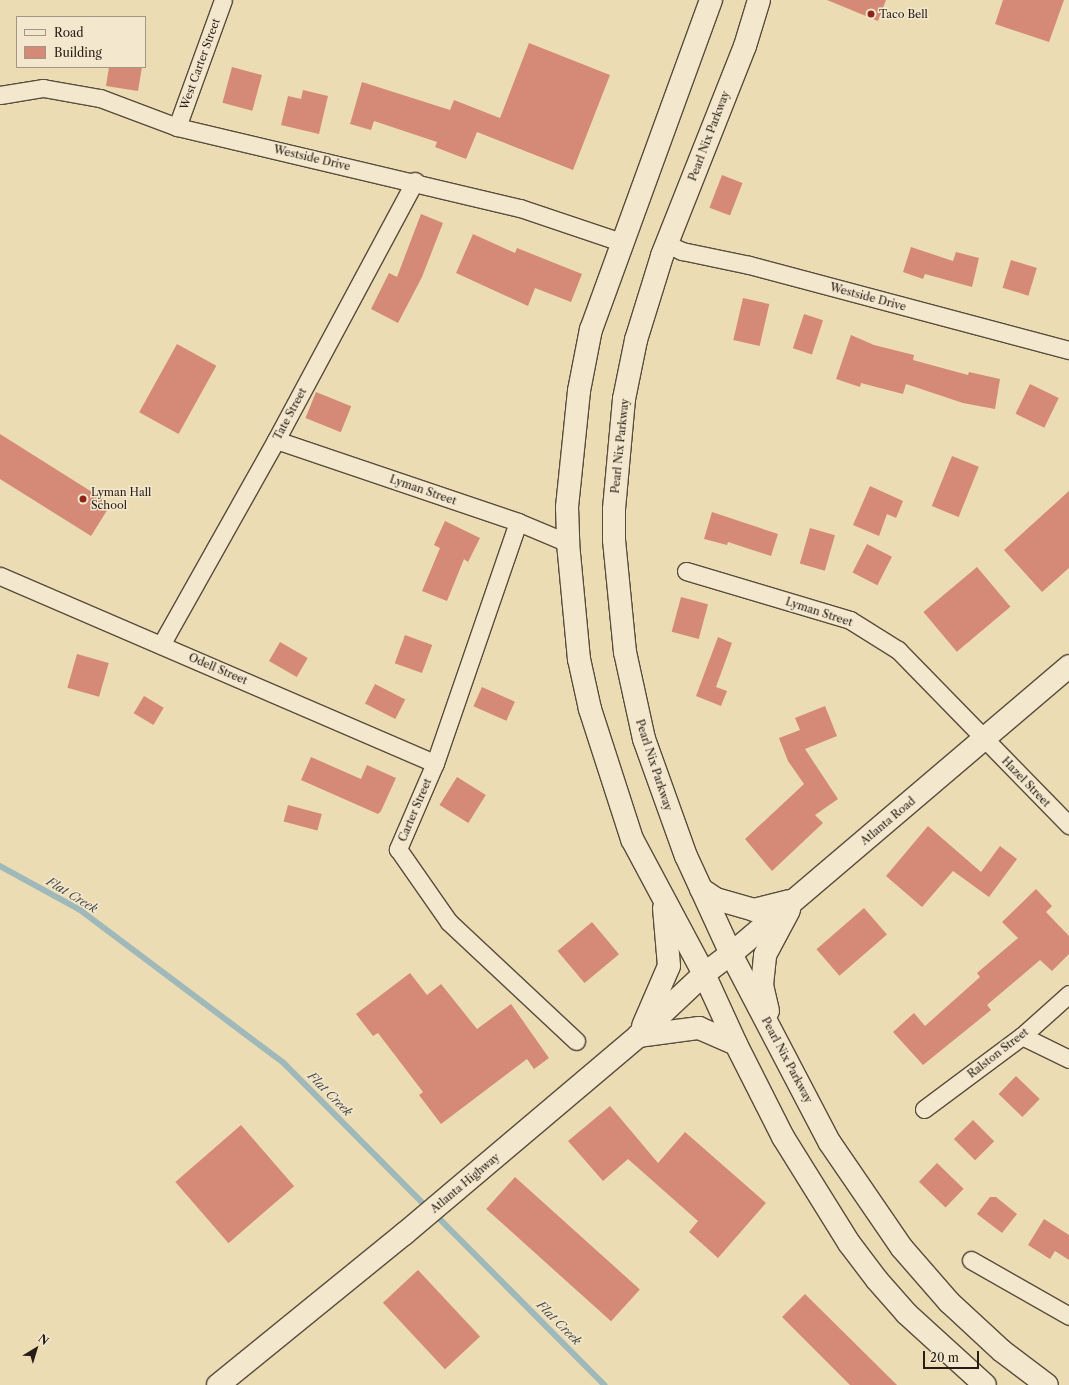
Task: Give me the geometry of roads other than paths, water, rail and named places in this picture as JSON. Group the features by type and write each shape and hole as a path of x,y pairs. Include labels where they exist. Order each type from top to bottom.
{"main road":[{"path":"711,0 624,243 591,329 578,392 567,508 568,543 579,659 590,709 632,840 704,974 736,1044 787,1143 849,1243 907,1314 985,1385"},
{"name":"Pearl Nix Parkway","path":"760,0 745,46 667,244 636,340 624,399 614,509 614,540 625,652 644,739 663,796 701,889 731,954 830,1143 902,1248 949,1302 1002,1351 1047,1385"},
{"name":"Atlanta Road","path":"704,974 731,954 1069,666"},
{"path":"701,889 716,898 754,910 794,900"},
{"path":"638,1036 670,966 663,899"},
{"path":"773,1033 762,985 766,955 794,900"},
{"name":"Atlanta Highway","path":"218,1385 420,1221 638,1036 704,974"},
{"path":"638,1036 699,1028 736,1044"}],"street":[{"name":"West Carter Street","path":"177,127 223,0"},
{"name":"Westside Drive","path":"0,95 43,88 100,98 177,127 414,181 520,208 624,243"},
{"name":"Tate Street","path":"161,645 276,440 414,181"},
{"name":"Westside Drive","path":"667,244 682,251 749,266 1069,350"},
{"name":"Lyman Street","path":"276,440 518,522 568,543"},
{"name":"Carter Street","path":"518,522 435,763 398,849 449,922 576,1041"},
{"name":"Lyman Street","path":"686,571 850,620 898,650 983,738"},
{"name":"Odell Street","path":"0,576 435,763"},
{"name":"Hazel Street","path":"983,738 1069,826"},
{"name":"Ralston Street","path":"924,1109 1022,1036 1069,994"},
{"path":"1022,1036 1069,1059"},
{"path":"971,1260 1069,1316"}],"waterway":[{"name":"Flat Creek","path":"0,866 79,909 284,1063 428,1208"},
{"name":"Flat Creek","path":"435,1214 605,1385"}],"place":[{"name":"Taco Bell","path":"871,14"},
{"name":"Lyman Hall School","path":"83,499"}]}
